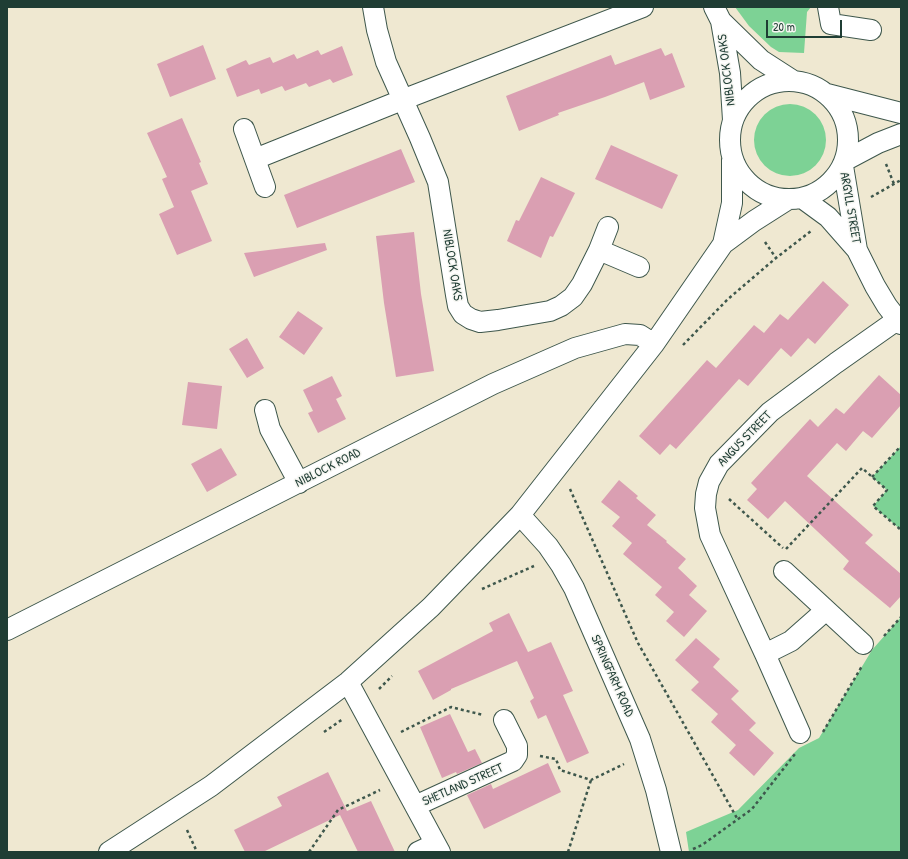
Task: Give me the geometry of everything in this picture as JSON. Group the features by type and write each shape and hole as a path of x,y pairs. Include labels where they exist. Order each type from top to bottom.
{"street":[{"name":"NIBLOCK OAKS","path":"373,7 386,62 438,182 458,306 463,314 471,320 480,322 527,316 550,311 556,308 573,297 582,284 599,250 608,227"},
{"path":"254,159 643,7"},
{"path":"828,7 831,24 871,30"},
{"name":"NIBLOCK OAKS","path":"717,14 761,60 792,80"},
{"name":"NIBLOCK OAKS","path":"717,14 730,73 733,120"},
{"path":"109,852 211,786 348,682 431,607 520,515 654,344 723,244 754,221 795,199 816,193 829,185 839,173 844,163 849,145 847,126 840,108 827,94 811,84 792,80 773,83 756,91 742,103 733,120 729,138 732,157 732,203 723,244"},
{"path":"827,94 901,113"},
{"path":"244,129 264,187"},
{"path":"844,163 878,143 901,134"},
{"path":"732,157 740,174 753,187 769,196 795,199"},
{"name":"ARGYLL STREET","path":"844,163 857,250"},
{"name":"ARGYLL STREET","path":"795,199 828,218 857,250 875,286 899,322"},
{"path":"599,250 639,267"},
{"name":"ANGUS STREET","path":"800,733 710,535 704,508 706,494 709,482 719,464 770,412 836,363 899,322"},
{"name":"NIBLOCK ROAD","path":"7,630 493,384 575,348 624,334 640,335 654,344"},
{"path":"265,410 270,429 299,483"},
{"name":"SPRINGFARM ROAD","path":"520,515 548,546 574,588 640,739 656,790 671,852"},
{"path":"784,571 825,611 863,644"},
{"path":"765,654 791,641 825,611"},
{"name":"SHETLAND STREET","path":"348,682 415,806 431,849"},
{"path":"504,720 516,742 518,751"},
{"name":"SHETLAND STREET","path":"415,806 509,764 515,759 518,751"}],"path":[{"path":"850,204 868,199 901,180"},
{"path":"678,350 728,299 776,258 828,218"},
{"path":"872,477 901,446"},
{"path":"709,482 786,550 862,468 887,490 873,506 901,530"},
{"path":"565,496 575,483"},
{"path":"570,489 638,643 738,820 702,845 691,850"},
{"path":"381,742 451,707 504,720"},
{"path":"518,751 556,759 560,770 591,780 645,754"},
{"path":"568,852 591,780"},
{"path":"309,852 338,810 401,781"},
{"path":"185,826 197,852"}],"green space":[{"path":"735,7 811,7 807,12 804,53 779,52 771,47 749,26"},
{"path":"790,104 804,107 816,114 823,126 826,140 823,154 816,166 804,173 790,176 776,173 764,166 757,154 754,140 757,126 764,114 776,107"},
{"path":"901,446 901,530 873,506 887,490 872,477"},
{"path":"901,617 901,852 689,852 686,832 738,810 799,748 819,738 872,650"}],"building":[{"path":"203,45 216,79 170,97 157,64"},
{"path":"342,46 353,75 333,83 330,79 309,87 306,83 285,91 282,86 261,94 259,89 237,97 226,69 246,60 249,65 270,57 273,63 294,54 297,59 318,50 321,55"},
{"path":"661,48 665,56 672,53 685,87 650,100 644,82 558,113 559,115 519,131 506,96 611,55 615,65"},
{"path":"182,118 201,162 199,163 208,184 191,191 212,241 177,255 159,214 174,207 162,179 167,177 147,133"},
{"path":"611,145 678,175 662,209 595,179"},
{"path":"401,149 415,182 297,228 284,195"},
{"path":"541,177 575,193 553,237 550,236 541,258 507,241 516,220 519,221"},
{"path":"414,232 421,294 434,371 396,377 384,303 376,236"},
{"path":"325,243 327,250 254,277 244,253"},
{"path":"823,281 849,305 815,344 808,338 791,357 781,348 748,386 739,379 676,449 670,444 660,455 639,436 707,360 716,368 754,325 764,333 780,314 788,320"},
{"path":"298,311 323,328 304,355 279,337"},
{"path":"247,338 264,368 247,378 229,349"},
{"path":"879,375 901,395 901,405 872,438 863,431 846,451 837,443 807,476 873,535 865,543 901,574 901,596 890,608 843,569 849,561 785,501 768,519 747,500 757,489 751,483 810,419 818,427 836,408 844,414"},
{"path":"332,376 342,396 336,399 346,419 318,433 308,413 313,411 303,390"},
{"path":"188,382 222,386 217,429 182,425"},
{"path":"221,448 237,475 207,492 191,464"},
{"path":"619,480 638,496 636,498 656,515 647,525 686,559 678,568 697,586 689,595 707,611 684,637 666,621 674,612 655,595 662,587 623,554 632,543 612,526 620,517 601,502"},
{"path":"509,613 528,652 551,642 573,691 563,695 589,753 567,763 546,715 538,719 530,701 534,698 517,661 451,689 433,700 418,671 493,631 489,623"},
{"path":"696,638 720,659 713,667 739,691 731,699 756,723 749,730 774,753 754,776 729,753 736,745 711,722 718,714 691,690 699,682 675,660"},
{"path":"450,714 468,752 475,749 482,763 457,774 456,772 442,778 420,727"},
{"path":"548,763 561,792 484,829 467,795 491,784 493,789"},
{"path":"328,772 347,811 371,801 395,852 358,852 340,815 263,852 245,852 234,830 282,806 277,797"}]}
